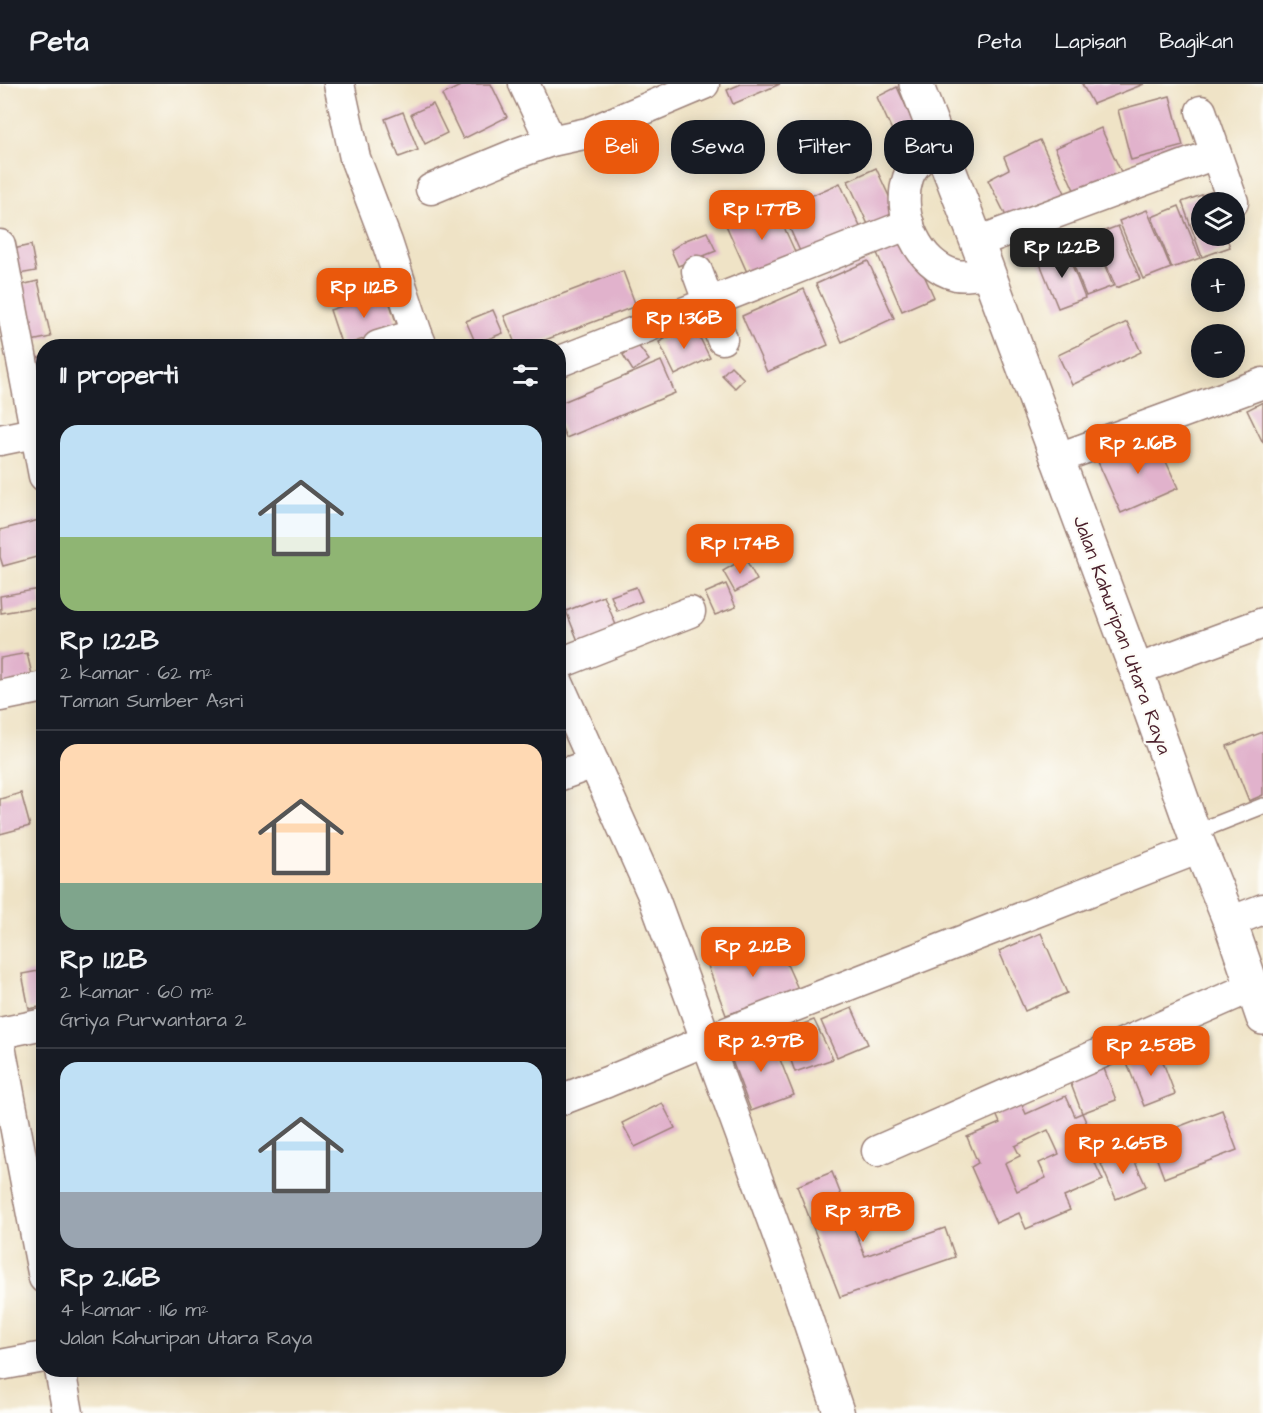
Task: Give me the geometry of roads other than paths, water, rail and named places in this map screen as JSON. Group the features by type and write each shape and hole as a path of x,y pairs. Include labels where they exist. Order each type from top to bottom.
{"street":[{"path":"339,84 355,158 387,242 420,339"},
{"path":"524,84 551,141"},
{"path":"431,189 551,141 588,133 704,84"},
{"name":"Jalan Kahuripan Utara Raya","path":"916,84 929,120"},
{"path":"1201,111 1229,192"},
{"path":"977,242 1215,154"},
{"path":"909,174 904,195 904,211 924,256 939,269 958,276 988,273"},
{"name":"Jalan Kahuripan Utara Raya","path":"950,174 1136,670 1197,841 1230,922 1263,1018"},
{"path":"566,359 909,224"},
{"path":"1,255 36,418"},
{"path":"697,271 722,339"},
{"path":"1056,459 1263,383"},
{"path":"0,440 36,433"},
{"path":"566,661 690,612"},
{"path":"1136,670 1263,623"},
{"path":"0,696 36,689"},
{"path":"566,701 651,893 794,1279 839,1413"},
{"path":"566,773 594,763"},
{"path":"566,1098 1197,841"},
{"path":"1230,922 1263,909"},
{"path":"877,1151 1252,987"},
{"path":"0,1033 36,1026"},
{"path":"0,1046 36,1236"},
{"path":"0,1365 36,1358"},
{"path":"61,1377 68,1413"}],"lane":[{"path":"1197,841 1263,806"}]}
